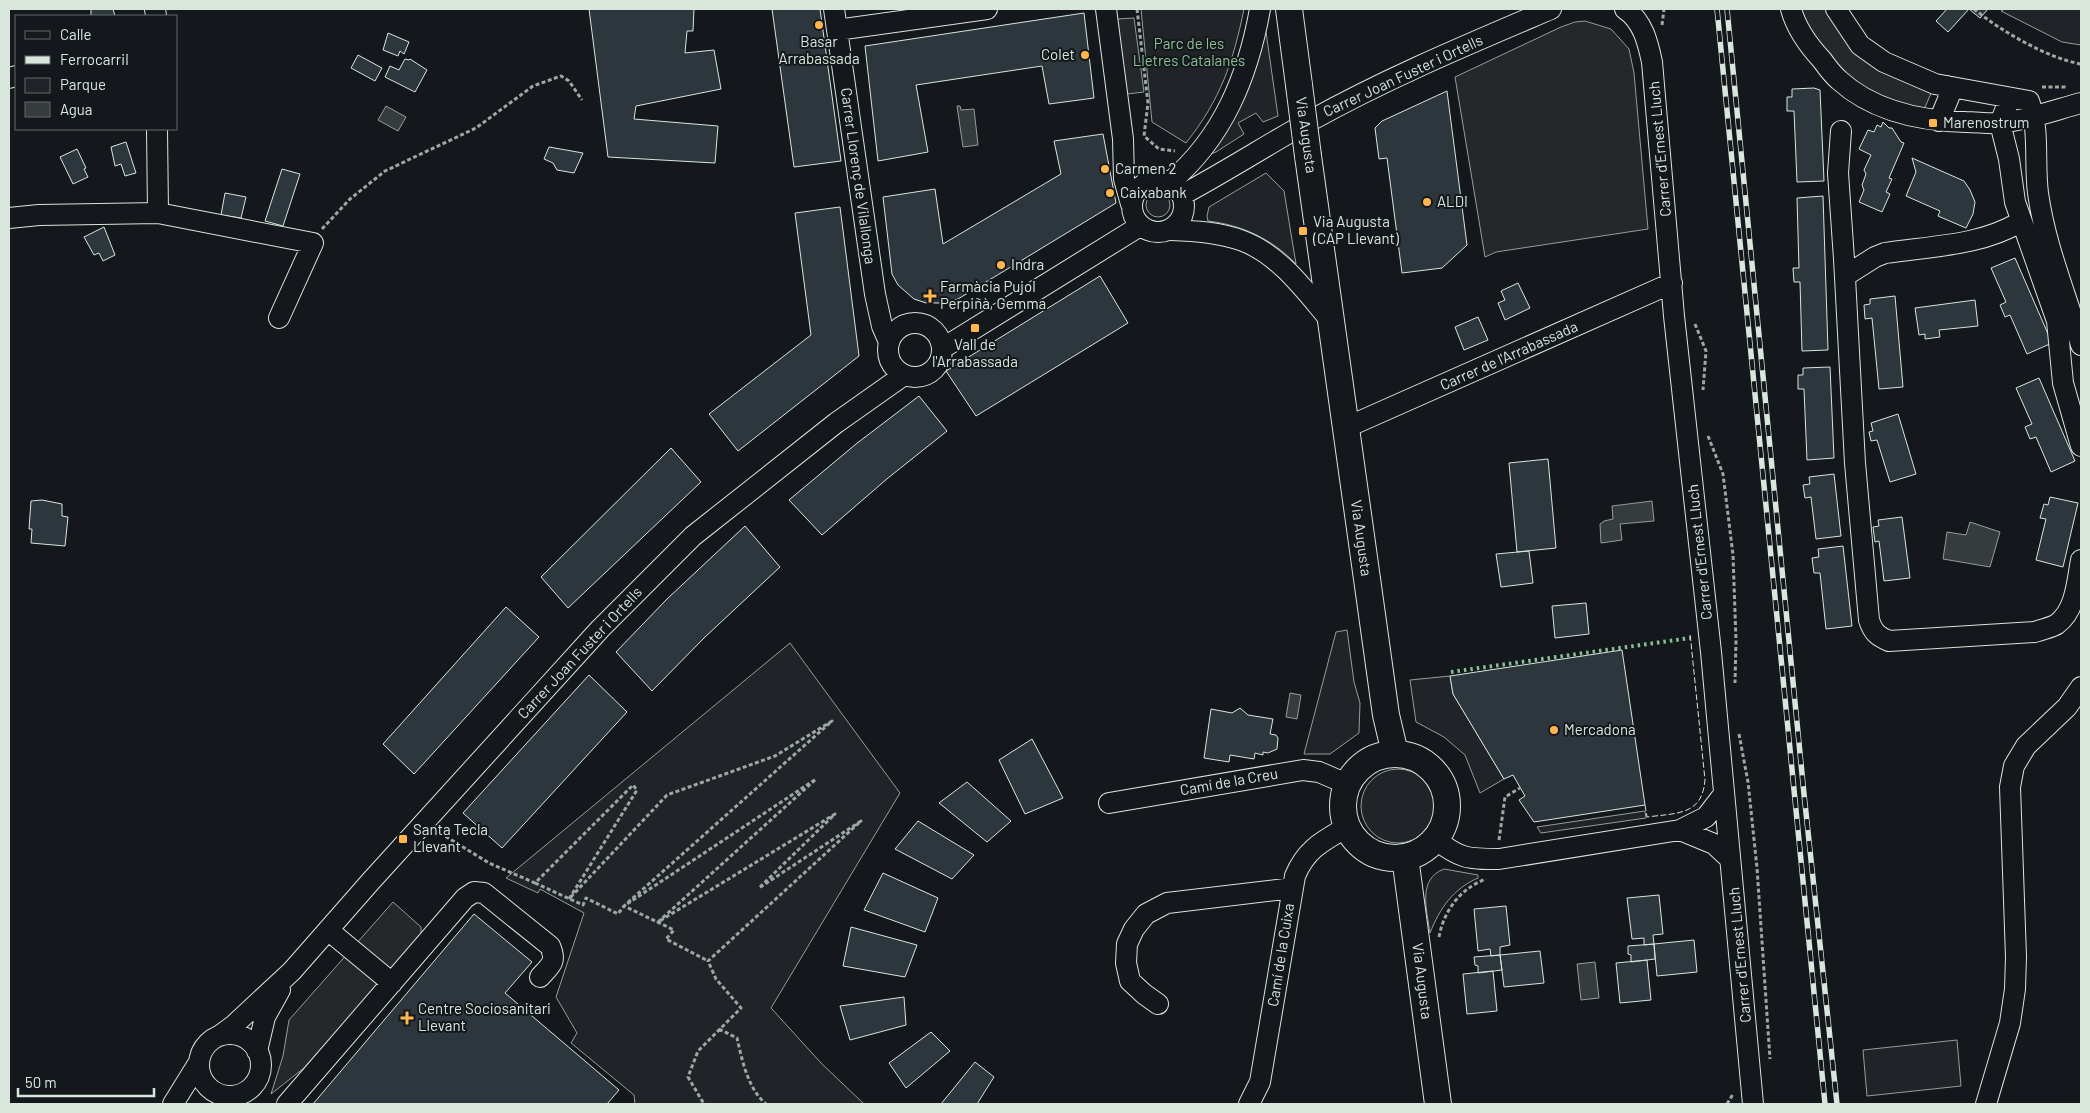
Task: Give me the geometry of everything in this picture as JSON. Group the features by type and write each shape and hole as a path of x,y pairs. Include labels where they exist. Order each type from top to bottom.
{"main road":[{"name":"Via Augusta","path":"1289,9 1345,428 1386,715 1395,753"},
{"path":"1395,753 1415,758 1425,763 1439,777 1444,788 1447,813 1443,828 1427,847 1405,857 1397,858 1378,856 1359,844 1347,827 1343,810 1344,792 1354,772 1378,757 1395,753"},
{"name":"Via Augusta","path":"1405,857 1438,1104"}],"street":[{"name":"Carrer Llorenç de Vilallonga","path":"834,9 875,294 882,326 889,342"},
{"path":"837,30 987,9"},
{"path":"1106,9 1123,139 1124,179 1134,218 1140,226 1152,232 1170,230 1223,236 1256,247 1278,263 1331,321"},
{"path":"1170,230 1179,222 1184,211 1176,189 1182,172 1217,130 1230,106 1255,40 1260,9"},
{"name":"Carrer Joan Fuster i Ortells","path":"1176,189 1218,176 1310,121 1388,81 1550,9"},
{"name":"Carrer d'Ernest Lluch","path":"1625,9 1633,14 1648,40 1652,62 1672,283 1711,652 1753,1104"},
{"path":"1641,28 1647,9"},
{"path":"1791,9 1794,18 1812,49 1839,80 1861,96 1887,109 1920,119 2000,123 2025,105"},
{"path":"1836,9 1860,45 1884,62 1934,84 2025,105 2081,103"},
{"path":"1939,121 1949,97 1948,86"},
{"path":"2000,123 2025,105"},
{"path":"2025,105 2038,193 2050,249 2081,345"},
{"path":"2000,123 2009,159 2020,222 2057,322 2063,383 2081,446"},
{"path":"157,130 158,213"},
{"path":"1841,131 1838,173 1855,463 1869,620 1878,636 1889,641 2035,632 2055,625 2065,616 2074,598 2081,560"},
{"path":"1123,139 1134,164 1148,182"},
{"path":"1131,204 1133,196 1140,187 1148,182 1155,180 1176,189"},
{"path":"1978,240 2015,202"},
{"path":"9,218 39,215 158,213 313,244 279,318"},
{"path":"1845,276 1875,256 1978,240 2007,230 2020,222"},
{"path":"943,348 936,334 920,324 905,325 894,334 889,342 888,351 891,362 904,375 913,377 930,372 939,362 943,348 1140,226"},
{"name":"Carrer de l'Arrabassada","path":"1345,428 1672,283"},
{"name":"Carrer Joan Fuster i Ortells","path":"218,1036 234,1025 292,971 600,629 693,536 836,423 904,375"},
{"path":"1986,1104 2010,1023 2015,989 2016,957 2010,787 2014,766 2026,746 2067,707 2081,687"},
{"name":"Camí de la Creu","path":"1109,803 1303,770 1319,772 1347,784"},
{"path":"1435,839 1455,854 1473,859 1499,859 1680,830 1706,817 1723,795"},
{"name":"Camí de la Cuixa","path":"1249,1104 1260,1082 1292,888 1297,870 1307,853 1318,844 1347,827"},
{"path":"1680,830 1714,844 1730,859"},
{"path":"1158,1004 1130,981 1126,963 1128,944 1134,929 1146,914 1168,903 1292,888"},
{"path":"287,1104 465,898 474,892 484,893 550,946 554,955 552,965 540,976"},
{"path":"328,930 392,983"},
{"name":"Carrer Joan Fuster i Ortells","path":"258,1051 265,1017 292,971"},
{"path":"236,1034 245,1038 258,1051 260,1069 252,1086 230,1098 173,1104 199,1062 205,1046 218,1036 236,1034"},
{"path":"199,1062 202,1080 230,1098"}],"path":[{"path":"1137,9 1148,103 1144,136 1159,149 1181,151"},
{"path":"1974,9 2022,40 2066,61 2081,64"},
{"path":"313,244 327,222 350,199 385,171 476,128 533,86 562,76 569,81 582,100"},
{"path":"1693,321 1706,351 1703,395"},
{"path":"1707,430 1712,449 1723,474 1733,555 1735,693"},
{"path":"425,822 443,836 488,863 582,905 586,898 618,914 624,906 832,721 776,756 667,795 569,899"},
{"path":"1738,729 1748,782 1756,859 1770,1067"},
{"path":"624,906 816,779 658,922"},
{"path":"535,883 634,785 637,790 569,899"},
{"path":"1438,939 1441,925 1456,899 1475,883 1501,875 1498,847 1505,797 1520,788"},
{"path":"658,922 835,814 759,888 861,822 708,960"},
{"path":"624,906 674,930 666,939 708,960 716,979 741,1008 698,1051 688,1077 704,1104"},
{"path":"719,1029 737,1038 745,1070 761,1100 766,1104"},
{"path":"1726,1104 1733,1092"}],"green space":[{"name":"Parc de les Lletres Catalanes","path":"1141,9 1244,9 1235,46 1224,79 1208,111 1186,143 1152,122"},
{"path":"2005,9 2081,9 2081,45 2062,42 2001,11"},
{"path":"1265,25 1278,116 1263,122 1256,113 1238,123 1244,134 1208,155"},
{"path":"1266,173 1284,191 1296,264 1267,240 1233,226 1208,221 1209,207"},
{"path":"1158,193 1167,196 1170,205 1167,214 1158,217 1149,214 1146,205 1149,196"},
{"path":"1347,630 1354,682 1360,703 1359,733 1330,754 1304,754 1336,632"},
{"path":"790,643 900,793 771,1008 821,1063 864,1104 635,1104 634,1095 571,1043 577,1033 556,997 584,913 540,889 538,893 506,878"},
{"path":"1450,676 1453,694 1504,779 1480,793 1465,755 1444,737 1416,722 1410,680"},
{"path":"1398,769 1419,775 1429,785 1435,806 1429,827 1419,837 1398,843 1377,837 1367,827 1361,806 1367,785 1377,775"},
{"path":"1645,811 1646,818 1541,833 1537,827"},
{"path":"1444,869 1478,875 1478,878 1469,882 1448,900 1438,915 1430,933 1426,905 1427,888 1430,880"},
{"path":"1957,1040 1961,1086 1867,1096 1863,1050"}],"shaded area":[{"path":"1791,9 1836,9 1860,45 1935,84 1920,119 1861,96"},
{"path":"1134,18 1144,92 1127,94 1117,19"},
{"path":"1585,21 1611,29 1629,49 1634,73 1648,229 1496,252 1485,257 1455,77 1561,27"},
{"path":"393,902 421,927 421,936 304,1068 271,1094 283,1056 289,1020"}],"water":[{"path":"386,106 406,117 398,131 378,120"},
{"path":"957,106 960,106 961,110 974,109 978,145 963,147"},
{"path":"1652,501 1654,521 1620,524 1622,540 1601,543 1600,524 1613,519 1612,506"},
{"path":"1970,522 2000,532 1990,567 1943,559 1947,532 1966,535"},
{"path":"1290,693 1301,695 1297,719 1286,717"},
{"path":"1595,962 1599,998 1581,1000 1577,964"}],"building":[{"path":"91,9 113,9 115,15 91,15"},
{"path":"589,9 694,9 693,31 687,31 685,53 714,50 721,89 636,106 634,119 718,126 715,163 608,157"},
{"path":"772,9 820,9 841,161 794,167"},
{"path":"1947,9 1969,9 1948,32 1936,21"},
{"path":"1969,9 1988,9 1980,18"},
{"path":"1084,13 1094,98 1049,104 1042,66 916,85 928,152 878,161 865,46"},
{"path":"388,33 409,42 404,54 400,51 398,56 383,50"},
{"path":"358,55 382,68 375,81 351,68"},
{"path":"405,59 410,59 427,70 415,92 385,77 390,66 399,70"},
{"path":"1814,88 1820,90 1824,181 1797,182 1794,111 1787,111 1787,97 1792,97 1792,89"},
{"name":"ALDI","path":"1447,91 1467,245 1442,268 1402,273 1387,158 1379,159 1375,128 1382,121"},
{"path":"1883,122 1889,128 1892,128 1901,142 1904,143 1889,178 1892,179 1886,192 1890,194 1882,212 1859,202 1864,190 1862,185 1866,174 1864,170 1871,155 1859,149 1868,130 1874,132 1877,125 1881,127"},
{"path":"1103,134 1116,203 958,299 947,303 926,303 914,299 898,285 892,274 883,197 935,189 943,244 1061,174 1054,141"},
{"path":"126,142 136,173 125,176 121,164 115,166 111,147"},
{"path":"549,147 583,153 574,173 557,170 553,163 544,159"},
{"path":"77,149 88,177 73,184 60,157"},
{"path":"1912,158 1964,181 1975,202 1973,214 1966,228 1938,216 1940,211 1906,196 1916,172"},
{"path":"282,169 300,174 283,226 265,221"},
{"path":"225,193 246,197 241,218 221,215"},
{"path":"1823,196 1828,350 1802,351 1800,282 1794,282 1793,268 1799,268 1797,198"},
{"path":"840,207 859,356 738,451 709,414 811,335 795,213"},
{"path":"104,227 115,255 103,261 99,253 94,255 84,237"},
{"path":"2015,258 2052,343 2027,354 2010,315 2005,317 2000,305 2006,302 1991,268"},
{"path":"1100,276 1128,323 976,416 946,371"},
{"path":"1518,283 1530,308 1505,320 1498,303 1505,300 1501,291"},
{"path":"1895,296 1903,387 1879,389 1872,318 1865,319 1864,305 1870,304 1870,299"},
{"path":"1975,300 1978,326 1939,330 1940,337 1925,339 1925,334 1919,335 1915,308"},
{"path":"1478,317 1488,340 1464,350 1455,327"},
{"path":"1830,367 1834,458 1807,460 1804,389 1798,389 1798,375 1803,375 1803,368"},
{"path":"2039,378 2075,461 2051,472 2036,437 2030,439 2025,427 2032,424 2016,388"},
{"path":"919,396 947,431 888,478 822,535 789,500 856,444"},
{"path":"1898,414 1916,474 1890,482 1877,440 1871,441 1869,432 1873,431 1871,423"},
{"path":"671,448 701,482 568,608 541,577"},
{"path":"1548,459 1556,548 1517,552 1509,463"},
{"path":"1834,474 1841,536 1816,539 1811,497 1805,498 1803,485 1810,484 1809,477"},
{"path":"2050,497 2078,503 2063,567 2036,560 2046,519 2040,518 2044,504 2048,505"},
{"path":"42,500 62,504 62,516 68,517 65,546 31,543 32,529 29,529 31,501"},
{"path":"1902,517 1910,578 1884,581 1879,541 1875,542 1873,527 1879,526 1878,520"},
{"path":"745,526 780,567 704,638 652,691 616,652 667,599"},
{"path":"1843,546 1852,626 1826,629 1820,573 1814,573 1812,558 1819,557 1818,549"},
{"path":"1529,551 1533,583 1501,587 1496,554"},
{"path":"1586,603 1589,634 1555,638 1552,606"},
{"path":"506,607 539,637 414,774 383,744"},
{"name":"Mercadona","path":"1622,650 1645,805 1534,822 1519,800 1525,796 1513,775 1504,779 1453,694 1450,676"},
{"path":"589,675 627,712 502,848 463,813"},
{"path":"1240,708 1248,715 1273,719 1270,734 1276,735 1278,738 1277,749 1268,753 1263,752 1263,755 1255,753 1254,759 1230,755 1229,762 1204,758 1211,709 1232,713"},
{"path":"1032,739 1063,798 1025,814 999,760"},
{"path":"967,782 1011,821 987,842 939,803"},
{"path":"918,821 974,855 952,879 895,849"},
{"path":"883,873 938,898 925,932 864,910"},
{"path":"1659,895 1663,934 1653,935 1654,944 1644,945 1644,938 1632,939 1627,898"},
{"path":"1506,906 1510,945 1500,947 1500,955 1491,956 1490,949 1478,951 1474,909"},
{"path":"474,914 532,962 505,993 619,1090 607,1104 313,1104"},
{"path":"851,927 917,945 905,977 843,966"},
{"path":"1694,940 1697,972 1657,976 1654,944"},
{"path":"1654,944 1655,959 1631,962 1628,946"},
{"path":"1540,951 1544,983 1504,987 1500,955"},
{"path":"1500,955 1502,970 1478,973 1478,966 1475,965 1474,957"},
{"path":"1647,960 1651,1000 1620,1003 1616,963"},
{"path":"1493,971 1497,1011 1467,1014 1463,974"},
{"path":"904,997 906,1025 850,1040 840,1006"},
{"path":"931,1032 950,1051 906,1088 889,1063"},
{"path":"975,1062 994,1077 977,1104 941,1104"}],"railway":[{"path":"1717,9 1825,1104"},
{"path":"1727,9 1804,794 1837,1104"}],"hedge":[{"path":"1451,672 1690,638"}],"fence":[{"path":"1645,805 1647,817 1677,813 1693,806 1703,792 1705,780 1690,633"}],"place":[{"name":"Basar Arrabassada","path":"819,25"},
{"name":"Colet","path":"1085,55"},
{"name":"Marenostrum","path":"1933,123"},
{"name":"Carmen 2","path":"1105,169"},
{"name":"Caixabank","path":"1110,193"},
{"name":"ALDI","path":"1427,202"},
{"name":"Via Augusta (CAP Llevant)","path":"1303,231"},
{"name":"Indra","path":"1001,265"},
{"name":"Farmàcia Pujol Perpiñà, Gemma","path":"930,296"},
{"name":"Vall de l'Arrabassada","path":"975,328"},
{"name":"Mercadona","path":"1554,730"},
{"name":"Santa Tecla Llevant","path":"403,839"},
{"name":"Centre Sociosanitari Llevant","path":"407,1018"}]}
